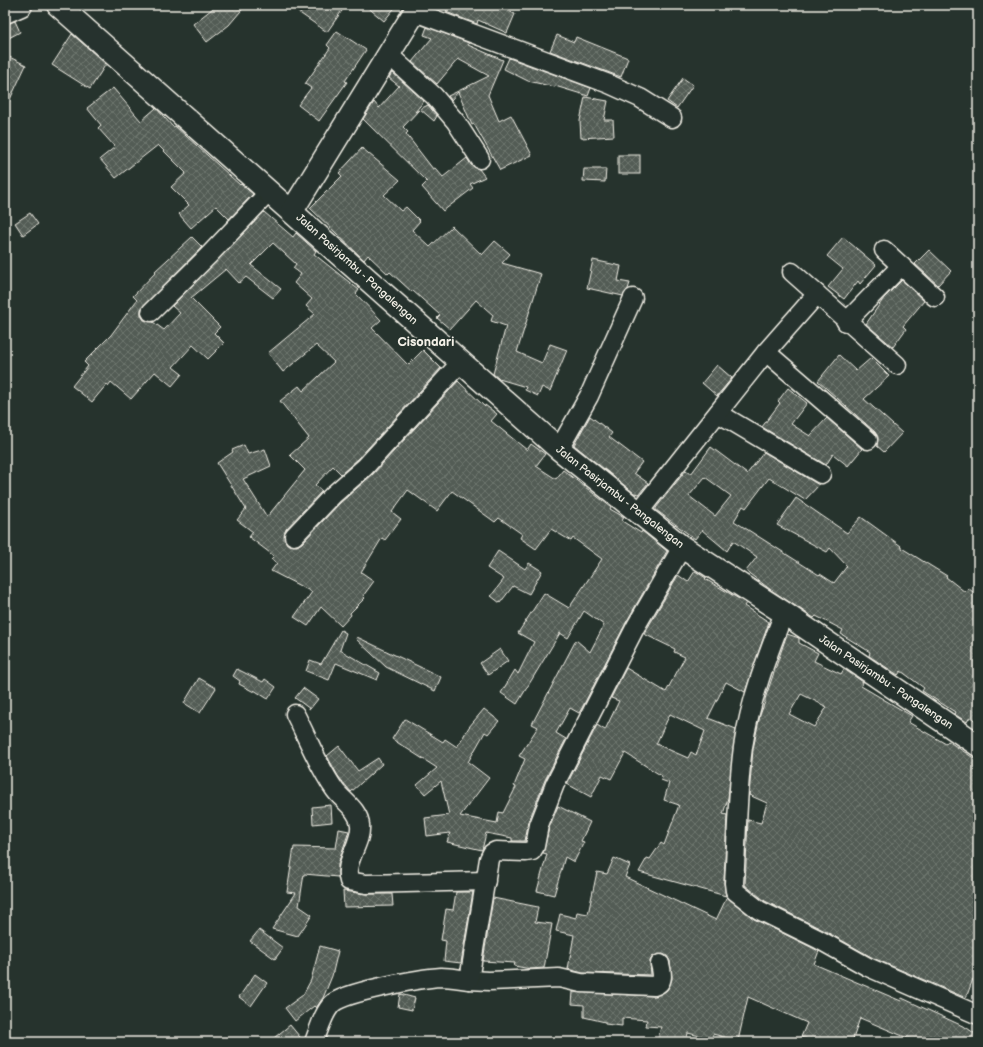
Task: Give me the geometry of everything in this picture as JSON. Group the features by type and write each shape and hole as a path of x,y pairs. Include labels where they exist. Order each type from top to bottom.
{"main road":[{"path":"5,12 21,5"},
{"name":"Jalan Pasirjambu - Pangalengan","path":"58,5 270,191 559,449 638,513 682,547 784,613 978,745"},
{"name":"Jalan Pasirjambu - Pangalengan","path":"292,211 417,9"}],"street":[{"path":"417,9 609,84 640,98 672,118"},
{"path":"389,55 434,96 456,122 480,159"},
{"path":"151,312 209,255 270,191"},
{"path":"884,250 935,297"},
{"path":"846,322 901,266"},
{"path":"792,272 846,322 897,365"},
{"path":"638,513 766,352 817,294"},
{"path":"559,449 589,396 633,298"},
{"path":"766,352 868,440"},
{"path":"294,536 333,495 365,467 461,362"},
{"path":"718,413 820,474"},
{"path":"469,980 489,859 492,853 502,851 532,851 535,846 539,825 555,784 636,626 682,547"},
{"path":"784,613 764,664 743,746 738,806 734,883 735,890 759,910 818,939 868,967 978,1015"},
{"path":"295,714 331,784 357,814 360,824 360,832 348,867 347,876 349,881 366,884 486,881"},
{"path":"314,1042 329,1007 334,1002 352,995 409,982 442,977 489,981 559,978 581,983 654,986 662,981 660,964"}],"building":[{"path":"217,5 246,5 229,25 207,42 193,24"},
{"path":"288,5 346,5 327,32"},
{"path":"365,5 397,5 384,21"},
{"path":"449,5 494,5 515,14 507,33 478,20 477,24 446,12"},
{"path":"15,21 20,32 5,40 5,24"},
{"path":"427,27 469,43 468,45 503,60 488,95 499,121 511,115 532,155 500,170 474,124 472,125 458,92 451,100 448,96 489,76 458,59 437,84 412,62 432,38 424,35"},
{"path":"337,31 366,50 345,81 347,82 319,121 298,105 311,88 305,84 330,48 327,45"},
{"path":"72,34 106,64 90,89 52,65"},
{"path":"557,35 574,42 576,37 628,58 621,77 550,51"},
{"path":"5,55 26,65 5,110"},
{"path":"509,58 591,88 588,96 555,86 528,81 504,69"},
{"path":"392,72 424,101 415,112 419,110 403,127 408,132 406,134 433,169 435,168 443,177 467,158 471,165 479,169 485,177 470,184 473,188 443,211 422,187 427,182 363,119 374,102 379,108 399,86 389,78"},
{"path":"683,78 693,85 677,108 667,101"},
{"path":"113,88 141,121 156,108 173,127 175,126 240,185 241,184 253,194 229,219 216,206 191,228 179,214 189,205 171,187 186,173 158,145 116,178 100,159 115,147 98,128 101,125 87,108"},
{"path":"585,97 608,101 604,120 613,120 614,136 581,138 580,121"},
{"path":"428,105 437,116 434,121 420,109"},
{"path":"362,148 400,180 384,195 401,211 406,207 420,221 412,230 430,247 452,226 482,255 495,241 510,254 502,263 541,274 517,352 542,363 550,344 567,350 550,391 542,387 538,396 525,390 526,387 499,379 493,374 506,326 491,321 493,315 476,300 450,329 437,318 440,315 413,291 412,292 390,272 388,274 368,255 364,260 310,208 342,176 339,173"},
{"path":"618,155 640,155 640,174 618,174"},
{"path":"584,169 606,169 605,182 583,181"},
{"path":"264,212 293,237 296,233 316,251 314,254 359,290 356,294 381,320 372,328 408,365 423,350 441,368 358,459 341,474 333,466 315,485 322,491 286,529 284,539 287,544 297,546 302,543 340,503 373,474 458,381 485,407 485,405 497,414 491,421 527,450 531,444 545,454 536,466 556,479 563,470 611,507 610,509 624,517 622,521 641,533 642,531 667,551 627,621 579,713 570,708 556,733 566,739 545,780 529,821 525,841 512,841 512,838 486,833 482,850 447,842 450,833 427,836 425,818 449,815 441,781 425,794 417,785 437,768 392,739 405,719 443,742 445,739 457,747 469,727 484,709 499,721 488,734 485,732 468,762 489,778 460,816 497,823 499,812 503,813 516,787 514,786 525,759 519,756 538,727 532,724 576,640 590,652 604,625 584,611 568,638 560,633 517,704 501,693 515,670 518,674 534,642 518,633 544,593 569,608 602,559 573,538 571,541 551,529 536,549 520,538 522,534 499,518 495,522 452,491 437,511 408,490 392,512 401,519 385,540 382,538 361,572 374,581 363,596 365,598 350,613 351,615 341,626 321,607 308,626 294,617 312,592 271,571 277,563 271,559 274,556 249,537 253,532 237,520 246,509 217,463 233,452 232,450 244,445 248,454 265,449 271,466 243,479 267,517 305,470 290,455 309,438 280,401 299,386 303,391 334,362 316,345 283,372 268,353 315,314 306,306 312,299 294,283 301,274 293,268 296,264 273,243 251,265 281,289 273,298 246,277 239,283 226,269 191,298 220,327 214,333 224,343 208,359 193,345 173,367 182,374 172,386 155,372 131,399 111,382 108,386 107,384 92,402 72,386 88,366 84,362 111,335 137,300 133,296 156,272 155,271 192,237 202,247 141,309 141,315 144,320 153,322 164,330 180,313 172,306"},
{"path":"30,213 38,224 23,235 15,223"},
{"path":"843,237 876,265 860,284 858,281 844,299 828,287 843,269 827,256"},
{"path":"929,250 951,271 938,285 915,264"},
{"path":"593,260 621,266 618,281 630,283 623,296 587,288"},
{"path":"902,280 924,301 903,326 906,329 893,347 866,324 884,298"},
{"path":"839,355 856,371 871,358 889,376 864,399 902,433 884,452 877,446 878,437 875,432 818,381"},
{"path":"717,365 732,378 717,396 702,383"},
{"path":"788,388 807,403 791,424 810,436 827,418 862,449 848,466 833,454 826,465 762,427 780,403 778,401"},
{"path":"590,416 612,433 609,437 642,462 634,473 648,483 639,494 634,493 574,445"},
{"path":"711,447 747,474 764,452 819,485 805,500 769,478 746,508 743,506 734,521 834,583 847,566 830,548 827,552 777,525 796,498 847,533 861,517 901,546 900,547 947,576 946,577 965,592 968,588 978,596 978,722 970,717 967,722 954,714 955,712 922,691 924,688 901,671 898,675 869,656 870,652 841,634 843,630 816,616 814,618 771,590 746,571 757,557 733,541 727,551 702,530 695,539 656,510 686,470 691,474","holes":["705,477 731,496 715,516 689,496"]},
{"path":"498,551 525,569 529,563 542,571 529,594 513,586 500,603 491,596 504,579 487,568"},
{"path":"695,571 706,578 705,579 746,603 744,606 769,622 745,692 726,682 708,718 736,729 728,798 723,814 727,815 724,882 726,896 639,872 647,858 650,859 661,843 664,845 679,805 664,800 669,783 661,780 662,776 625,753 611,779 602,775 591,797 567,784 597,725 605,730 619,701 611,698 626,668 666,692 685,657 674,652 675,649 644,634 678,575 688,582","holes":["670,714 705,731 696,755 691,752 688,758 656,744"]},
{"path":"341,630 346,633 340,650 380,673 377,680 336,663 329,680 306,671 310,660 321,664"},
{"path":"787,634 799,638 799,643 818,653 814,661 841,674 844,669 863,682 861,686 912,716 908,722 946,744 948,741 978,761 978,982 973,979 966,998 873,958 823,930 765,901 745,885 748,820 761,823 767,803 749,795 753,749 765,699","holes":["801,694 827,707 814,727 789,714"]},
{"path":"357,637 441,677 435,691 386,667 356,639"},
{"path":"500,649 508,661 488,675 480,663"},
{"path":"237,669 263,682 265,679 276,687 268,699 254,690 254,692 239,684 240,681 233,676"},
{"path":"199,678 216,688 200,713 184,703"},
{"path":"303,688 318,699 310,709 295,698"},
{"path":"339,746 358,771 378,758 382,764 351,792 338,776 327,756"},
{"path":"331,805 332,822 313,824 312,807"},
{"path":"558,806 590,822 581,841 584,842 574,862 565,857 554,895 537,891 547,854 543,853 549,828"},
{"path":"339,829 349,831 338,864 338,877 304,874 299,906 312,915 298,936 272,929 296,893 287,892 294,847 336,848"},
{"path":"614,858 630,865 625,877 716,920 727,897 754,919 819,951 814,964 901,1001 902,998 967,1028 978,1036 978,1042 917,1042 860,1018 852,1042 815,1042 801,1037 807,1023 748,997 738,1041 713,1034 712,1039 688,1033 686,1042 657,1042 661,1027 646,1026 647,1020 622,1018 622,1026 605,1024 605,1022 584,1017 584,1005 572,1004 573,992 654,996 667,990 672,979 670,961 667,956 663,954 653,956 650,961 651,975 582,973 568,969 574,935 556,931 560,914 576,918 577,912 588,914 597,872 607,874"},
{"path":"343,891 366,894 392,894 393,906 344,907"},
{"path":"456,892 473,892 461,963 444,961 446,941 441,940 446,909 453,910"},
{"path":"493,898 538,907 535,922 552,924 544,968 531,969 514,966 515,963 483,961"},
{"path":"259,930 283,948 275,959 250,941"},
{"path":"320,946 338,951 332,976 323,998 316,1008 314,1006 295,1021 285,1008 303,995 311,980"},
{"path":"255,974 267,983 251,1006 239,997"},
{"path":"400,994 415,998 412,1010 398,1007"},
{"path":"290,1025 304,1042 269,1042"}],"district":[{"name":"Cisondari","path":"426,342"}]}
